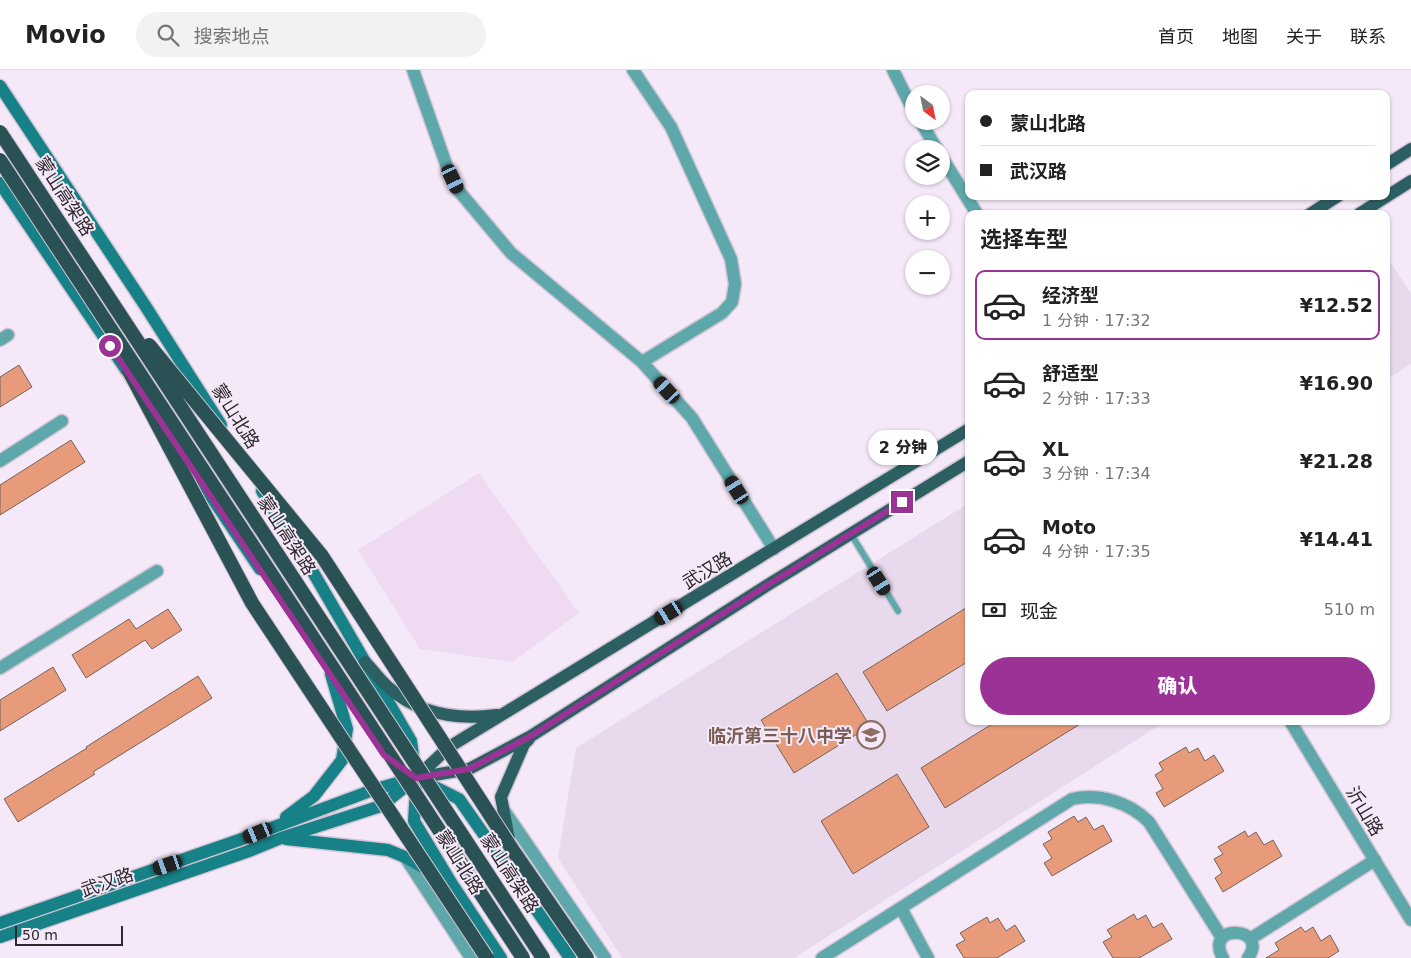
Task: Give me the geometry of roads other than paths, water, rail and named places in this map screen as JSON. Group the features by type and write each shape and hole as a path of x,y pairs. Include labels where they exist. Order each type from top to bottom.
{"highway":[{"name":"蒙山高架路","path":"0,132 543,958"},
{"name":"蒙山高架路","path":"0,160 523,958"},
{"path":"102,286 322,556 514,852 587,958"},
{"path":"87,293 252,603 487,958"}],"main road":[{"name":"蒙山北路","path":"0,86 146,307 310,567 411,740 416,778 414,820 452,884 501,958"},
{"path":"1390,162 1411,149"},
{"path":"1390,194 1411,181"},
{"name":"蒙山北路","path":"0,183 384,755 416,778 459,799 570,958"},
{"path":"1316,210 1332,200"},
{"path":"1365,210 1381,200"},
{"name":"武汉路","path":"0,937 250,851 281,838 381,806 416,778 449,747 965,431"},
{"name":"武汉路","path":"0,923 242,839 373,790 416,778 469,769 531,736 965,463"},
{"path":"365,662 388,688 409,702 440,714 479,718 502,715"},
{"path":"274,826 314,796 342,760 347,729 331,674"},
{"path":"517,881 502,797 524,744 531,736"},
{"path":"281,838 388,850 405,857 452,884"}],"street":[{"path":"413,70 447,167 458,190 511,253 642,362 692,418 774,549"},
{"path":"633,70 671,127 731,259 735,284 732,302 722,313 642,362"},
{"path":"893,70 905,94"},
{"path":"950,170 965,195"},
{"path":"0,461 62,421"},
{"path":"0,668 157,570"},
{"name":"沂山路","path":"1292,725 1411,920"},
{"path":"822,958 1072,799 1086,796 1102,797 1138,812 1148,822 1222,938"},
{"path":"503,809 605,958"},
{"path":"405,857 472,958"},
{"path":"1250,939 1375,860"},
{"path":"901,908 928,958"},
{"path":"1223,958 1219,948 1222,938 1231,932 1236,932 1246,935 1250,939 1252,950 1248,958"}],"lane":[{"path":"851,534 898,611"}],"place":[{"name":"临沂第三十八中学","path":"871,735"}]}
